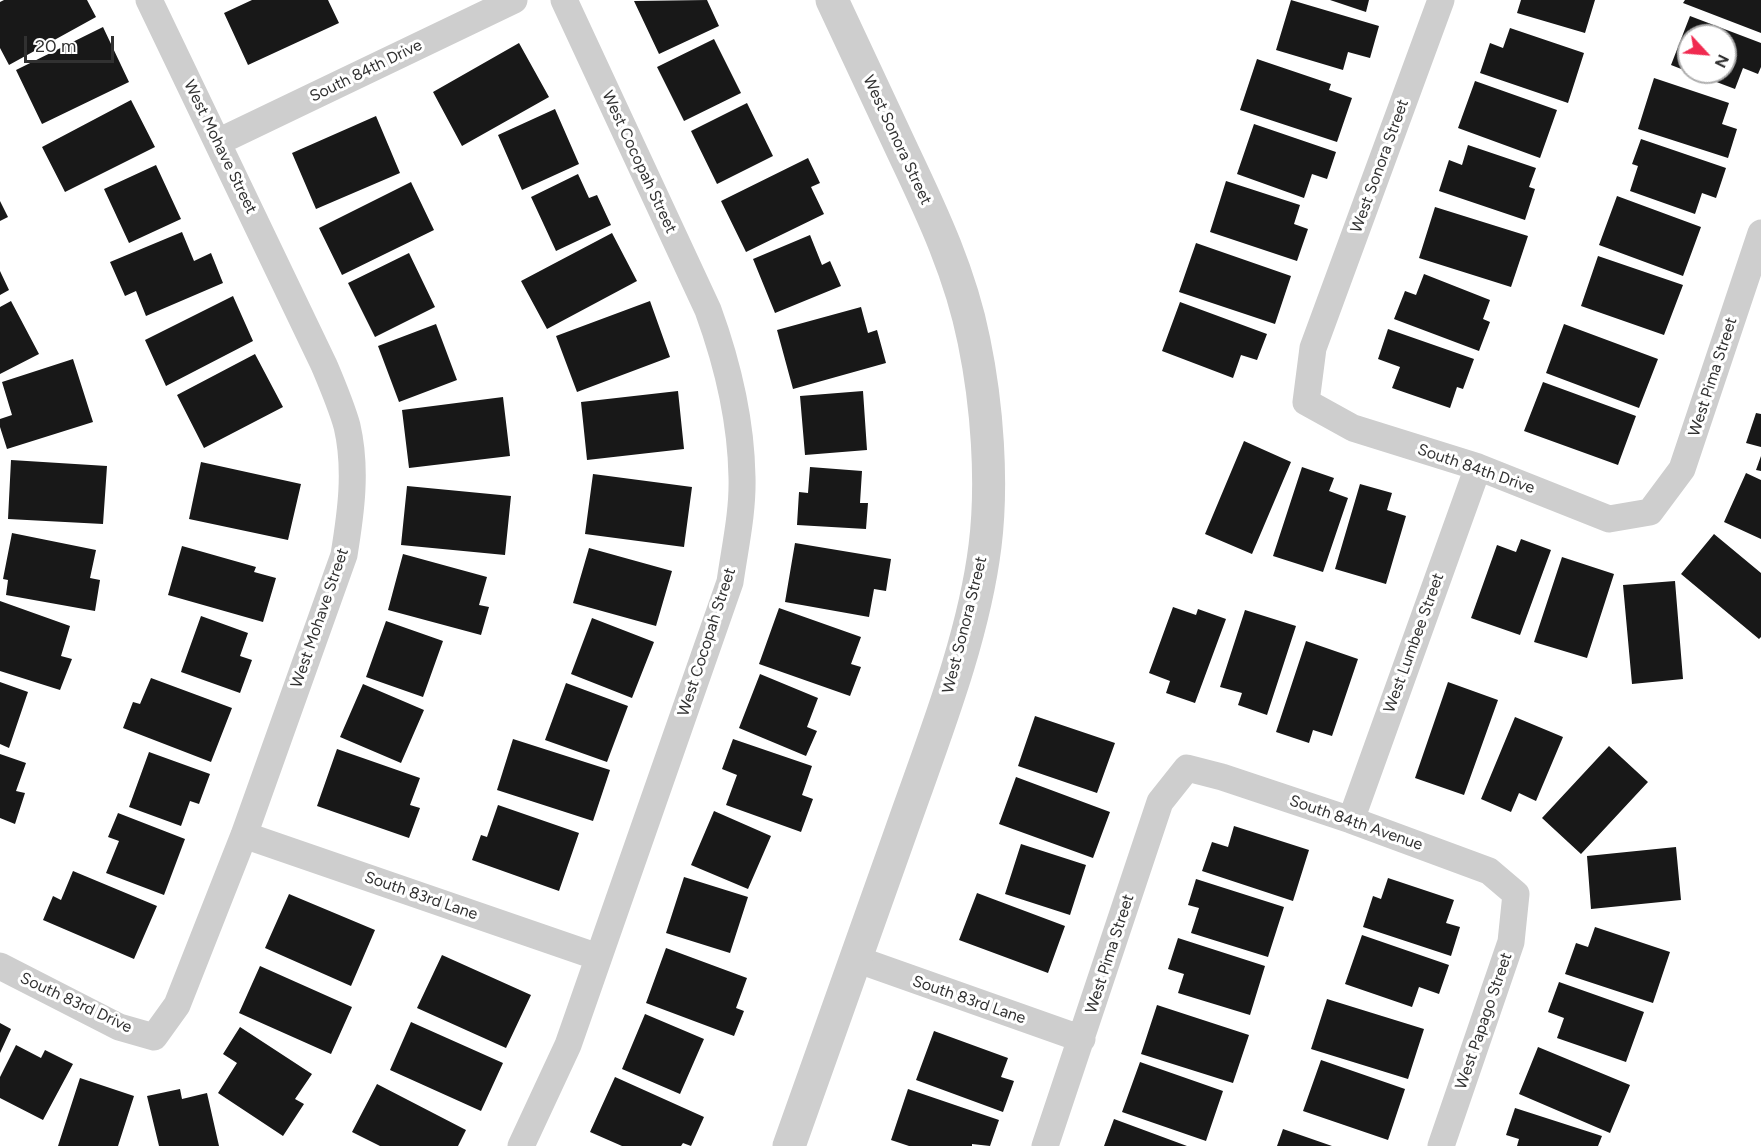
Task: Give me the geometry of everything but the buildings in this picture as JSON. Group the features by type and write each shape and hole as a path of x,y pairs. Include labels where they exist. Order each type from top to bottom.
{"street":[{"name":"West Mohave Street","path":"148,0 324,364 347,426 353,468 351,512 344,555 244,835 177,1005 154,1037"},
{"name":"South 84th Drive","path":"218,142 514,0"},
{"name":"West Cocopah Street","path":"521,1146 568,1045 730,582 739,526 742,477 737,428 723,350 708,310 564,0"},
{"name":"West Sonora Street","path":"789,1146 942,712 978,588 985,545 988,497 988,459 981,385 974,341 957,276 939,228 832,0"},
{"name":"West Sonora Street","path":"1306,402 1313,348 1441,0"},
{"name":"West Pima Street","path":"1650,512 1682,469 1761,233"},
{"name":"South 84th Drive","path":"1306,402 1353,428 1478,467 1609,519 1650,512"},
{"name":"West Lumbee Street","path":"1351,820 1478,467"},
{"name":"West Pima Street","path":"1045,1146 1161,802 1187,768"},
{"name":"South 84th Avenue","path":"1187,768 1222,777 1351,820 1489,871 1516,894"},
{"name":"South 83rd Lane","path":"244,835 598,957"},
{"name":"West Papago Street","path":"1441,1146 1511,942 1516,894"},
{"name":"South 83rd Lane","path":"856,959 1082,1039"},
{"name":"South 83rd Drive","path":"0,966 120,1028 154,1037"}]}
